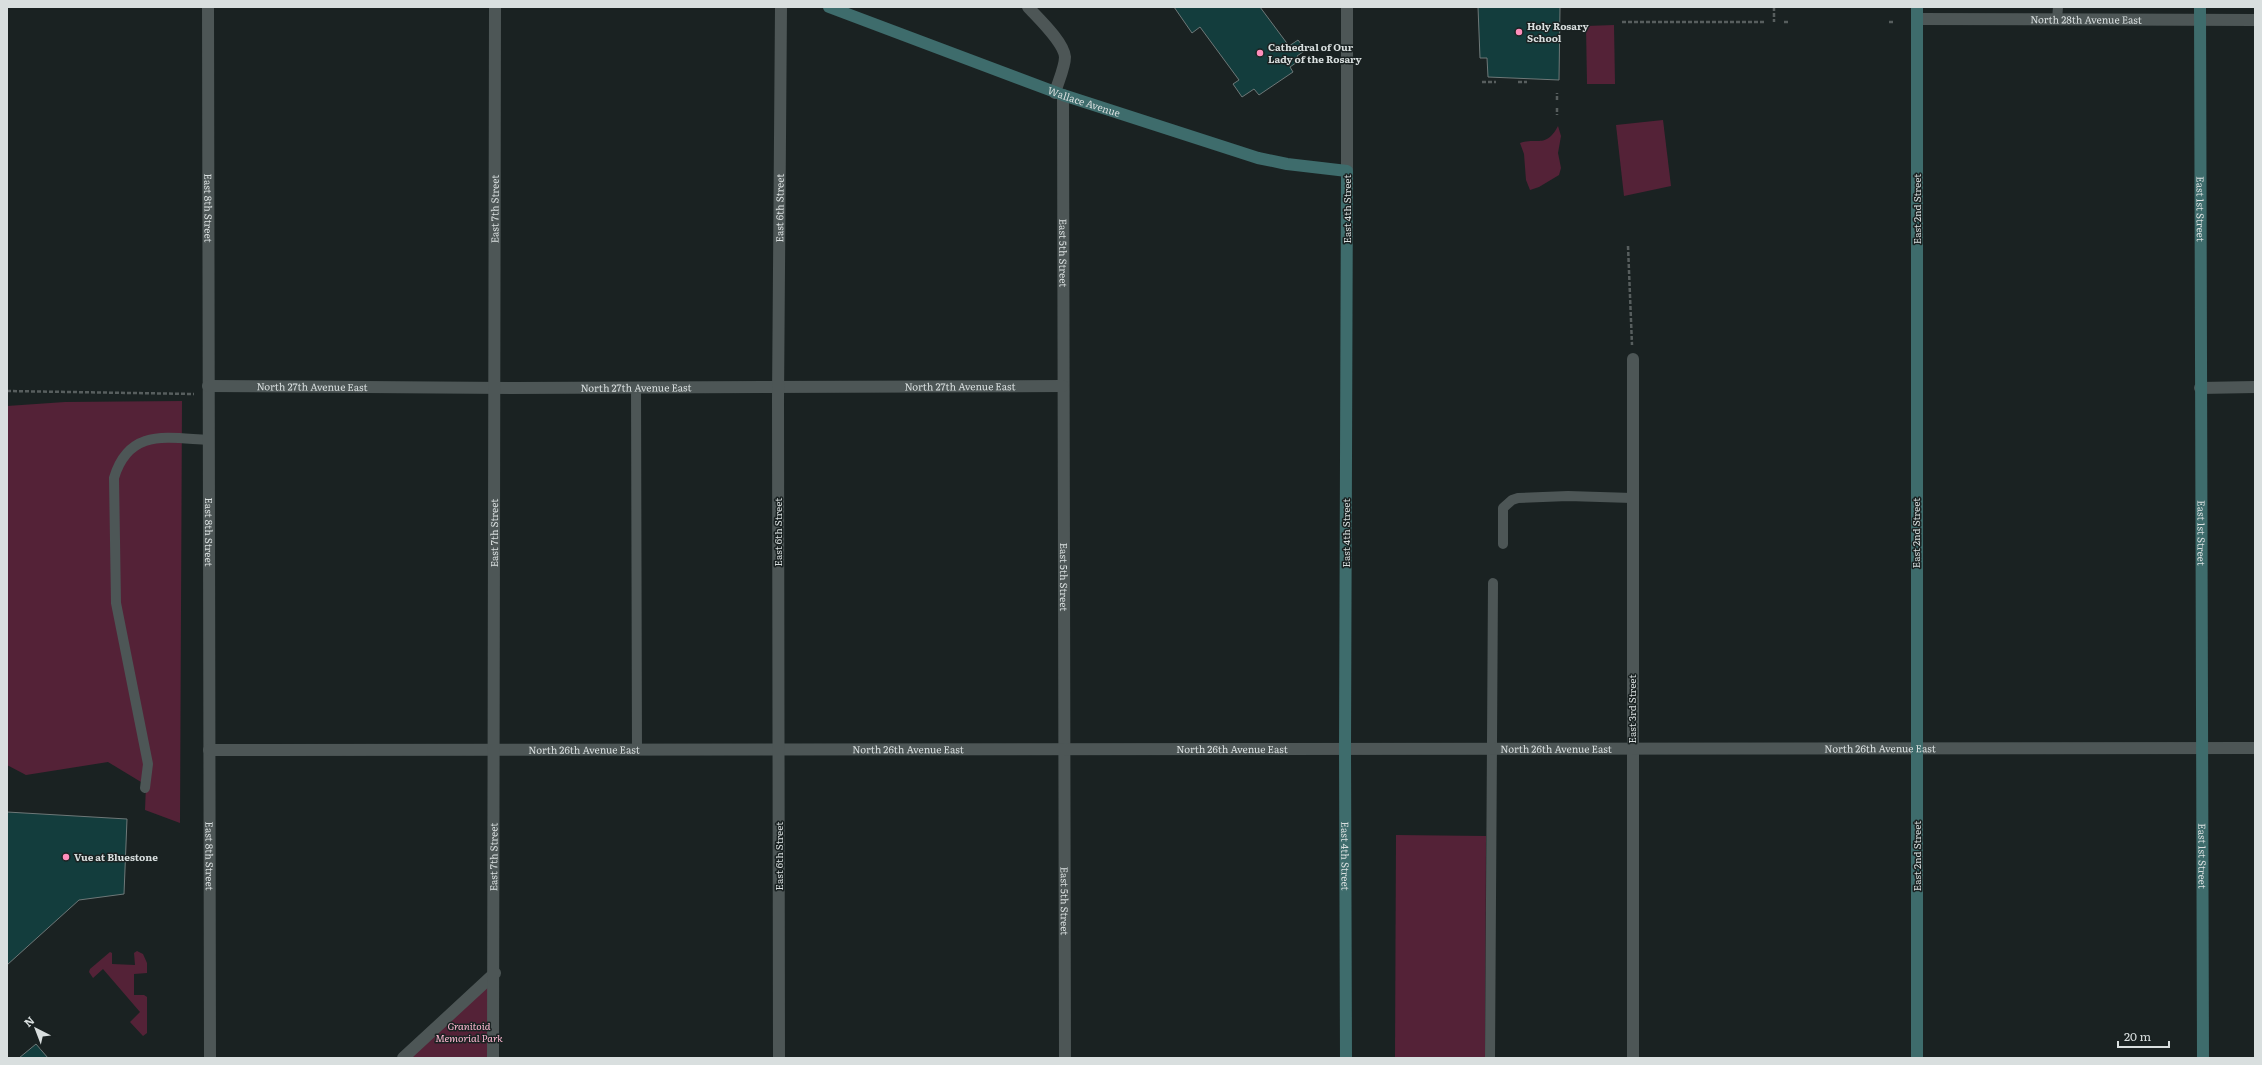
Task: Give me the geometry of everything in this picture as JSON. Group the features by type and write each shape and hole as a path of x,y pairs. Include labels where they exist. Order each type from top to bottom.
{"street":[{"name":"East 8th Street","path":"208,7 210,1058"},
{"name":"East 7th Street","path":"493,1058 495,973 495,7"},
{"name":"East 6th Street","path":"779,1058 778,386 781,7"},
{"name":"Wallace Avenue","path":"828,7 1059,94 1258,158 1287,164 1347,171"},
{"name":"East 5th Street","path":"1028,7 1053,35 1064,52 1065,58 1059,94 1064,386 1065,1058"},
{"name":"East 4th Street","path":"1346,1058 1345,748 1347,7"},
{"name":"East 1st Street","path":"2200,7 2202,228 2200,388 2203,1058"},
{"name":"North 28th Avenue East","path":"1917,13 2057,20 2255,20"},
{"name":"East 2nd Street","path":"1917,13 1917,1058"},
{"name":"East 3rd Street","path":"1632,360 1633,1058"},
{"name":"North 27th Avenue East","path":"208,390 494,387 1064,386"},
{"path":"2200,388 2255,388"},
{"name":"North 26th Avenue East","path":"209,750 2255,748"},
{"path":"408,1056 495,973"}],"lane":[{"path":"2057,20 2058,7"},
{"path":"636,387 637,749"},
{"path":"145,788 148,764 116,603 114,478 118,463 130,448 142,440 160,438 208,440"},
{"path":"1503,544 1503,508 1512,500 1568,496 1632,498"},
{"path":"1490,1058 1493,583"}],"path":[{"path":"1774,7 1774,22"},
{"path":"1622,22 1766,22"},
{"path":"1482,82 1496,82"},
{"path":"1518,82 1527,82"},
{"path":"1557,93 1557,100"},
{"path":"1557,108 1557,116"},
{"path":"1628,246 1632,360"},
{"path":"7,391 208,390"}],"green space":[{"path":"1614,25 1615,84 1587,84 1586,26"},
{"path":"1663,120 1671,186 1624,196 1616,125"},
{"path":"1558,126 1561,136 1558,153 1561,168 1559,175 1539,187 1530,190 1526,180 1524,154 1520,143 1526,141 1545,140 1554,133"},
{"path":"182,401 180,823 145,810 146,785 108,762 26,775 7,765 7,406 65,402"},
{"path":"1396,835 1486,836 1485,1058 1395,1058"},
{"path":"137,951 143,954 147,963 147,973 134,974 134,995 144,995 147,997 147,1033 143,1036 130,1022 140,1012 103,969 93,978 89,972 90,969 110,952 112,953 112,964 135,965 134,953"},
{"name":"Granitoid Memorial Park","path":"495,973 493,1058 414,1058 409,1052"}],"building":[{"name":"Cathedral of Our Lady of the Rosary","path":"1174,7 1260,7 1289,46 1298,40 1306,50 1297,56 1300,60 1290,67 1293,72 1259,95 1254,89 1242,97 1233,84 1239,80 1200,27 1192,33"},
{"name":"Holy Rosary School","path":"1478,7 1560,7 1559,80 1488,77 1487,58 1480,58"},
{"name":"Vue at Bluestone","path":"7,812 127,819 124,894 79,900 7,965"},
{"path":"36,1044 48,1058 19,1058"}],"place":[{"name":"Holy Rosary School","path":"1519,32"},
{"name":"Cathedral of Our Lady of the Rosary","path":"1260,53"},
{"name":"Vue at Bluestone","path":"66,857"}]}
